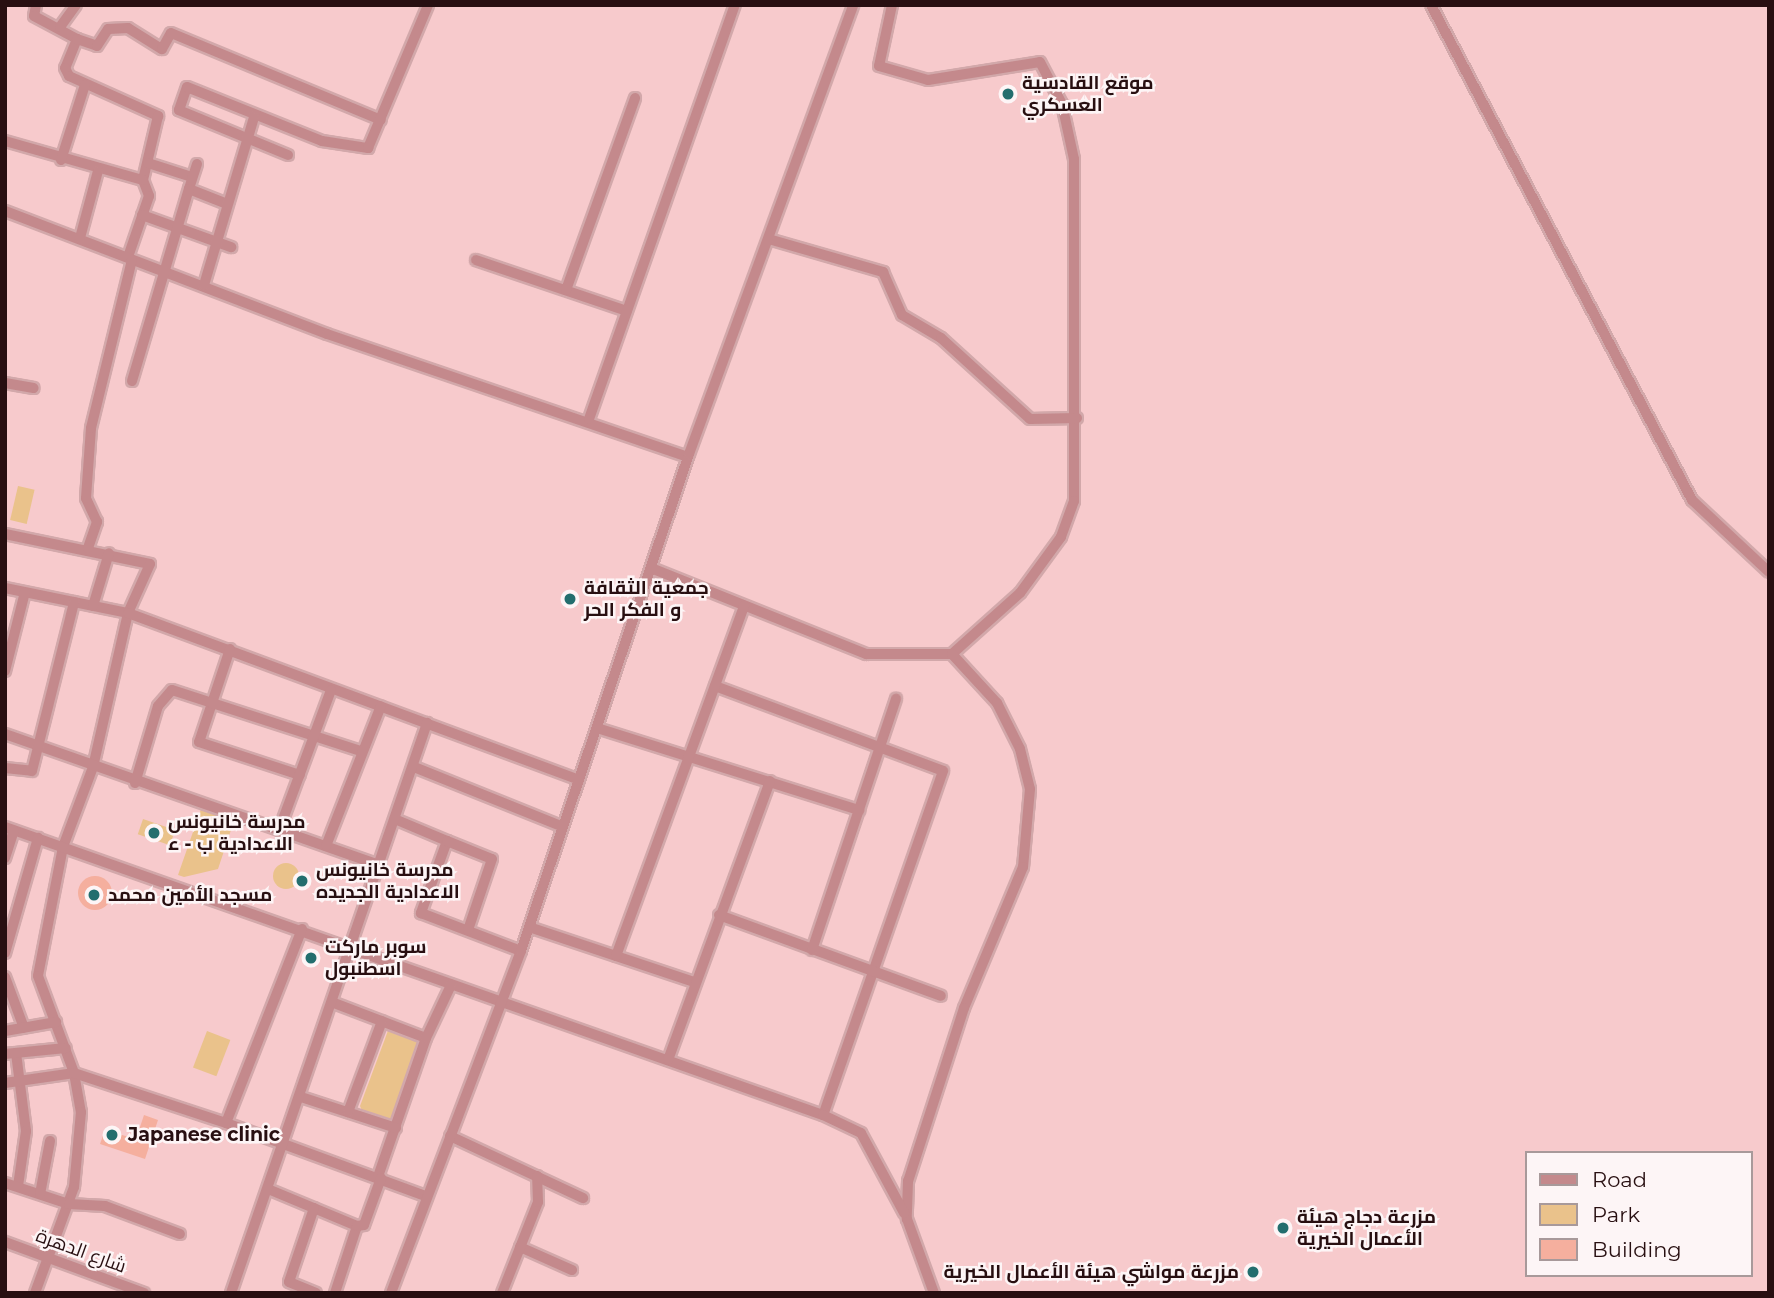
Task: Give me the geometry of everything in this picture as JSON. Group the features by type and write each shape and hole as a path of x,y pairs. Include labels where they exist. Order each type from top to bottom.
{"street":[{"path":"36,5 34,16 60,27 77,39 97,46 108,29 128,28 162,49 171,33 381,120"},
{"path":"60,27 76,5"},
{"path":"288,155 179,110 187,87 254,117 331,144 334,139 368,148 428,5"},
{"path":"589,419 735,5"},
{"path":"391,1293 521,951 688,457 772,240 853,5"},
{"path":"651,568 866,654 952,654 1020,593 1061,537 1074,501 1077,418 1074,159 1055,88 1040,62 928,80 890,74 879,66 892,5"},
{"path":"1431,5 1692,500 1769,572"},
{"path":"77,39 65,68 85,85 158,116 143,180 149,196 130,257 91,428 86,498 97,522 88,548"},
{"path":"61,160 85,85"},
{"path":"566,290 635,98"},
{"path":"204,285 246,136 254,117"},
{"path":"5,141 98,171 143,180"},
{"path":"148,163 192,177"},
{"path":"132,381 161,270 197,164"},
{"path":"80,238 98,171"},
{"path":"189,189 227,204"},
{"path":"5,211 327,334 688,457"},
{"path":"142,215 231,247"},
{"path":"772,240 883,272 902,315 941,338 1030,419 1077,418"},
{"path":"476,260 627,311"},
{"path":"5,383 34,388"},
{"path":"5,534 88,548 150,564 128,613 93,767 64,847 38,976 74,1073 80,1134 69,1204 35,1293"},
{"path":"93,606 109,553"},
{"path":"5,589 128,613 579,780"},
{"path":"5,671 25,592"},
{"path":"5,768 32,771 74,602"},
{"path":"616,956 744,606"},
{"path":"229,649 215,701 199,742 300,775"},
{"path":"907,1219 914,1160 964,1008 1023,867 1031,818 1029,776 1013,733 997,703 952,654"},
{"path":"715,686 943,771 823,1115"},
{"path":"135,783 163,694 172,690 215,701 361,751"},
{"path":"279,830 331,690"},
{"path":"812,950 896,699"},
{"path":"326,846 361,751 381,706"},
{"path":"231,1293 353,951 427,723"},
{"path":"597,728 690,753 859,810"},
{"path":"5,734 135,783 381,866"},
{"path":"414,767 561,827"},
{"path":"668,1060 770,780"},
{"path":"397,820 492,859 468,930"},
{"path":"5,859 10,829 302,929 353,951 823,1115 861,1133 907,1219 934,1293"},
{"path":"5,953 38,838"},
{"path":"447,841 421,913 521,951"},
{"path":"719,915 942,996"},
{"path":"529,927 694,982"},
{"path":"226,1123 302,929"},
{"path":"5,977 24,1028"},
{"path":"268,1189 357,1226 364,1225 426,1038 451,985"},
{"path":"334,1003 426,1038"},
{"path":"348,1112 382,1021"},
{"path":"5,1031 55,1022"},
{"path":"18,1186 26,1139 19,1081 11,1054 66,1048"},
{"path":"5,1083 74,1073 226,1123 426,1196"},
{"path":"301,1097 396,1128"},
{"path":"450,1136 583,1198"},
{"path":"40,1194 50,1141"},
{"path":"502,1293 538,1202 537,1176"},
{"path":"5,1183 69,1204 105,1206 180,1234"},
{"path":"314,1208 289,1282 316,1293"},
{"path":"335,1293 357,1226"},
{"name":"شارع الدهرة","path":"5,1242 144,1293"},
{"path":"520,1247 572,1270"}],"green space":[{"path":"18,486 35,490 27,524 10,520"},
{"path":"201,809 234,821 218,869 184,877 178,875"},
{"path":"143,819 175,830 170,845 138,834"},
{"path":"286,863 295,867 299,876 295,885 286,889 277,885 273,876 277,867"},
{"path":"389,1028 422,1038 392,1122 363,1113 360,1106"},
{"path":"207,1031 230,1040 216,1076 193,1067"}],"building":[{"name":"مسجد الأمين محمد","path":"95,876 107,881 112,893 107,905 95,910 83,905 78,893 83,881"},
{"name":"Japanese clinic","path":"144,1115 158,1120 145,1159 100,1144 105,1130 136,1139"}],"place":[{"name":"موقع القادسية العسكري","path":"1008,94"},
{"name":"جمعية الثقافة و الفكر الحر","path":"570,599"},
{"name":"مدرسة خانيونس الاعدادية ب - ء","path":"154,833"},
{"name":"مدرسة خانيونس الاعدادية الجديده","path":"302,881"},
{"name":"مسجد الأمين محمد","path":"94,895"},
{"name":"سوبر ماركت اسطنبول","path":"311,958"},
{"name":"Japanese clinic","path":"112,1135"},
{"name":"مزرعة دجاج هيئة الأعمال الخيرية","path":"1283,1228"},
{"name":"مزرعة مواشي هيئة الأعمال الخيرية","path":"1253,1272"}]}
